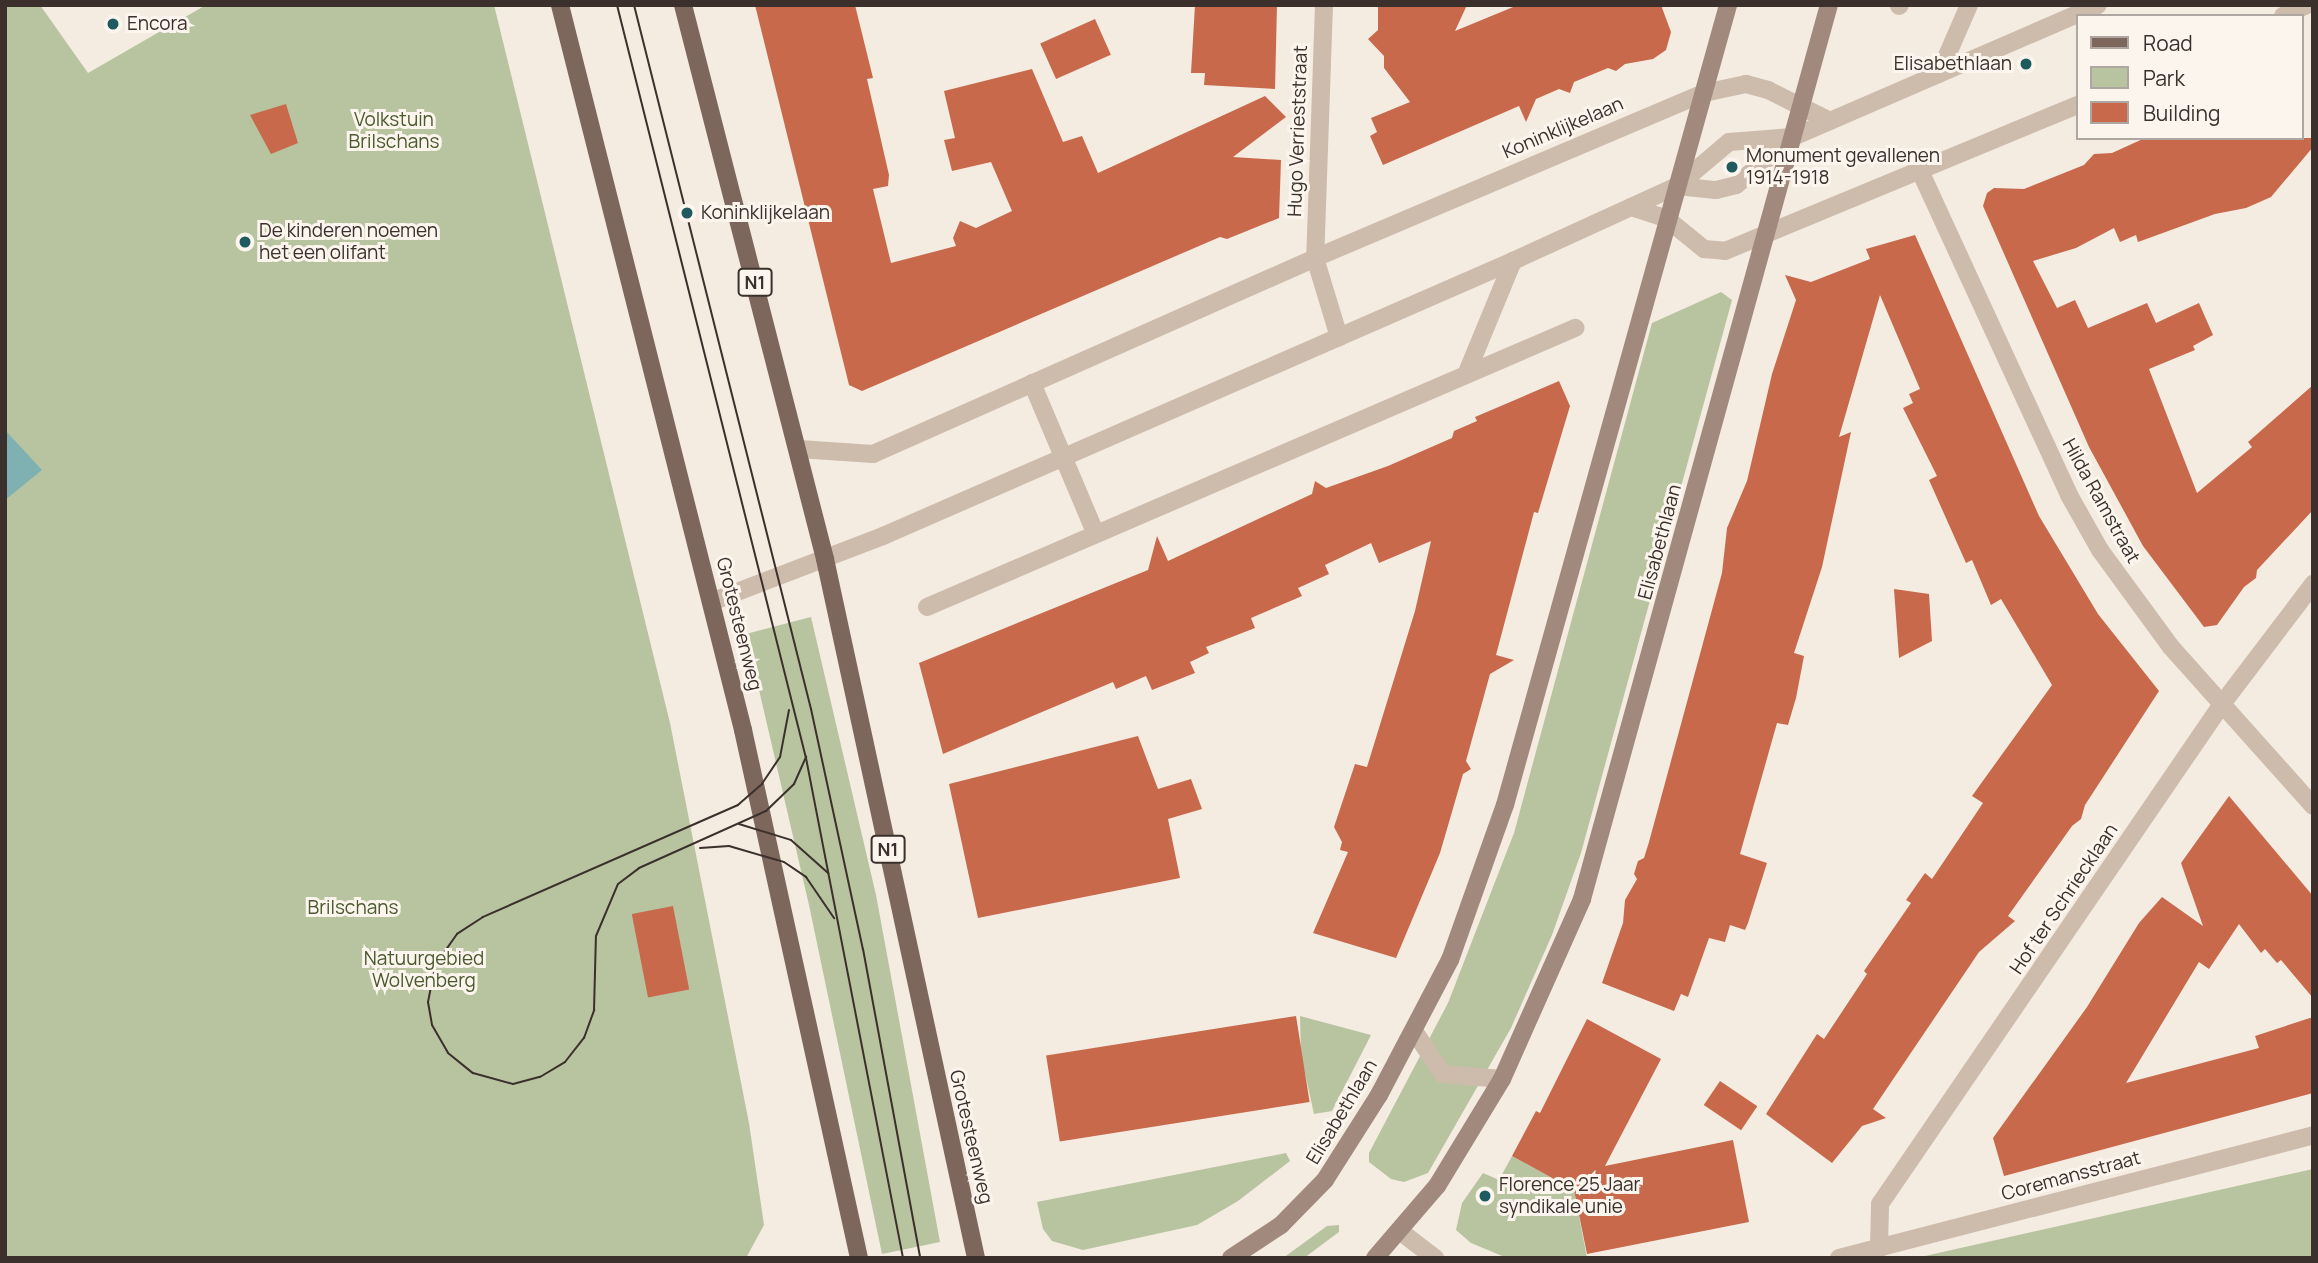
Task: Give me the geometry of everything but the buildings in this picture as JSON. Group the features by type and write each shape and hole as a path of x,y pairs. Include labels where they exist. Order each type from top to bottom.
{"main road":[{"name":"Grotesteenweg","path":"560,5 710,602 859,1258"},
{"name":"Grotesteenweg","path":"683,5 799,449 825,559 976,1258"},
{"name":"Elisabethlaan","path":"1231,1258 1281,1225 1325,1180 1414,1031 1450,960 1506,805 1728,5"},
{"name":"Elisabethlaan","path":"1375,1258 1401,1232 1437,1186 1502,1079 1566,942 1597,854 1829,5"}],"street":[{"name":"Hugo Verrieststraat","path":"1315,258 1324,5"},
{"path":"1938,74 1969,5"},
{"path":"2077,14 2098,5"},
{"path":"2287,14 2307,5"},
{"path":"1676,186 1716,190 1736,186 1793,137 2076,14"},
{"name":"Koninklijkelaan","path":"799,449 873,454 1315,258 1704,93 1745,84 1830,121"},
{"path":"1631,207 1667,219 1684,237 1714,252 1765,237 2076,106"},
{"path":"710,602 825,559 1513,261 1676,186 1729,142 1793,137"},
{"name":"Hilda Ramstraat","path":"1921,173 2082,517 2134,601 2313,806"},
{"path":"1315,258 1339,337"},
{"path":"1468,370 1513,261"},
{"path":"926,607 1468,370 1575,328"},
{"path":"1032,383 1095,532"},
{"name":"Hof ter Schriecklaan","path":"1880,1249 1880,1205 2222,704 2313,584"},
{"path":"1414,1031 1443,1074 1502,1079"},
{"name":"Coremansstraat","path":"1839,1258 2313,1135"},
{"path":"1401,1232 1435,1258"}],"green space":[{"name":"Brilschans","path":"5,5 40,5 88,73 206,5 494,5 670,723 749,1123 764,1225 746,1258 5,1258"},
{"path":"1721,292 1732,300 1581,853 1552,935 1511,1028 1428,1173 1404,1182 1391,1179 1369,1162 1369,1153 1448,1003 1514,833 1652,323"},
{"path":"811,617 876,895 940,1242 882,1254 809,905 746,634"},
{"path":"1300,1016 1371,1035 1332,1111 1314,1114 1301,1055"},
{"path":"1286,1153 1290,1161 1238,1201 1197,1225 1083,1250 1052,1241 1043,1229 1037,1202"},
{"path":"1512,1156 1574,1190 1587,1258 1507,1258 1471,1243 1456,1230 1462,1203 1483,1173 1499,1180"},
{"path":"2313,1169 2313,1258 1916,1258"},
{"path":"1339,1225 1339,1232 1304,1258 1283,1258 1327,1226"}],"water":[{"path":"5,430 42,470 5,500"}],"tram line":[{"path":"617,5 806,758 903,1258"},
{"path":"634,5 811,709 863,949 920,1258"},
{"path":"789,710 780,757 762,784 738,805 483,917 457,934 435,966 428,1002 432,1025 448,1053 473,1073 513,1084 540,1077 565,1062 584,1038 594,1010 596,936 618,884 639,868 766,811 794,784 806,757"},
{"path":"739,824 791,840 828,873"},
{"path":"700,848 729,846 784,862 806,877 834,918"}],"place":[{"name":"Encora","path":"113,24"},
{"name":"Elisabethlaan","path":"2026,64"},
{"name":"Monument gevallenen 1914-1918","path":"1732,167"},
{"name":"Koninklijkelaan","path":"687,213"},
{"name":"De kinderen noemen het een olifant","path":"245,242"},
{"name":"Florence 25 Jaar syndikale unie","path":"1485,1196"}],"park label":[{"name":"Volkstuin Brilschans","path":"394,131"},
{"name":"Natuurgebied Wolvenberg","path":"424,970"}]}
